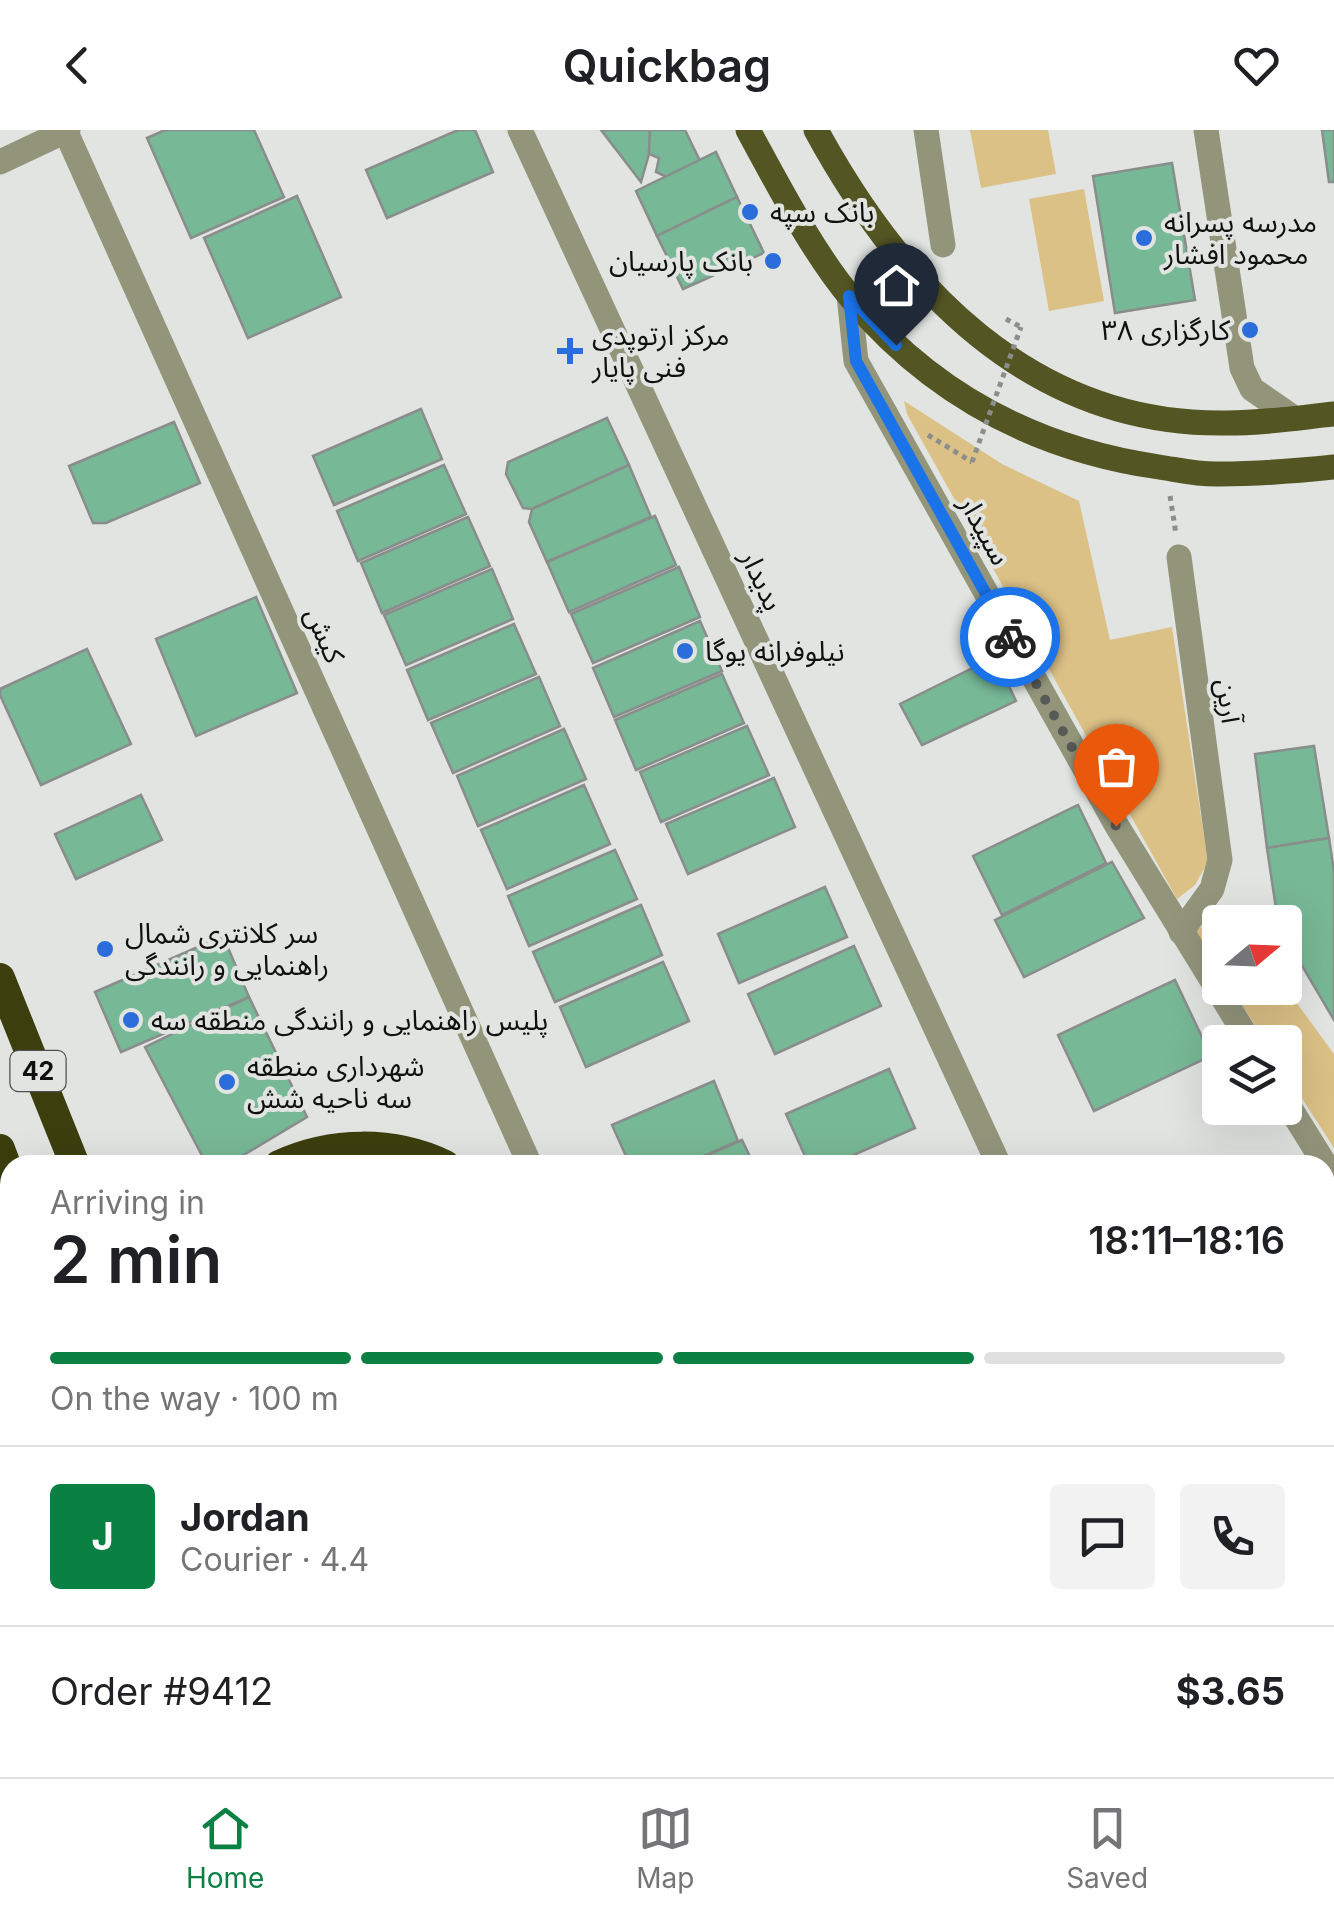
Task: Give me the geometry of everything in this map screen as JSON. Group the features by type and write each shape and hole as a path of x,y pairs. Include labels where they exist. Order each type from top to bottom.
{"highway":[{"name":"42","path":"0,978 71,1155"},
{"path":"300,1155 335,1148 414,1151 423,1155"}],"main road":[{"path":"748,130 781,191 849,296 912,361 968,400 1037,436 1106,460 1217,475 1334,466"},
{"path":"816,130 846,182 931,294 997,352 1035,377 1086,399 1175,420 1220,424 1334,414"}],"street":[{"path":"0,162 66,130"},
{"name":"کیش","path":"66,130 526,1155"},
{"name":"پدیدار","path":"520,130 993,1155"},
{"path":"926,130 943,244"},
{"path":"1206,130 1242,368 1252,389 1294,418"},
{"name":"سپیدار","path":"849,296 856,361 1116,826 1239,1025"},
{"name":"آرین","path":"1179,557 1220,860 1212,889 1181,932"},
{"path":"1300,1125 1319,1155"}],"path":[{"path":"927,434 972,462 1021,327"},
{"path":"1166,468 1179,557"}],"shaded area":[{"path":"970,130 1048,130 1056,174 981,188"},
{"path":"1084,189 1104,301 1049,311 1029,199"},
{"path":"904,401 1002,464 1079,501 1110,640 1172,627 1208,862 1195,885 1177,899 907,414"},
{"path":"1202,926 1202,943 1194,931"},
{"path":"1242,1005 1298,1005 1334,1054 1334,1148 1302,1098 1302,1025 1255,1025"}],"building":[{"path":"165,130 254,130 284,197 191,238 147,138"},
{"path":"458,130 475,130 493,172 387,218 366,170"},
{"path":"601,130 650,130 649,154 641,182"},
{"path":"650,130 685,130 700,161 667,177 656,172 659,158 649,154"},
{"path":"1322,130 1334,130 1334,182 1329,182"},
{"path":"716,152 737,197 657,236 636,191"},
{"name":"مدرسه پسرانه محمود افشار","path":"1172,163 1195,300 1115,313 1093,176"},
{"path":"297,196 341,297 248,338 204,238"},
{"path":"737,197 764,253 683,289 657,236"},
{"path":"421,409 442,459 334,505 313,456"},
{"path":"607,418 629,465 532,509 523,508 506,474 508,462"},
{"path":"174,422 200,483 106,523 93,523 69,466"},
{"path":"444,465 466,514 358,561 337,511"},
{"path":"629,465 651,517 547,562 529,522 532,509"},
{"path":"655,516 676,565 569,612 547,562"},
{"path":"468,517 490,566 382,613 361,563"},
{"path":"679,567 700,617 593,663 571,614"},
{"path":"492,569 513,619 406,665 384,615"},
{"path":"256,597 297,693 196,736 156,639"},
{"path":"700,621 722,671 614,717 593,668"},
{"path":"514,624 536,674 428,720 407,670"},
{"path":"87,649 131,744 41,785 0,689"},
{"path":"995,657 1016,701 922,745 900,704"},
{"path":"722,674 744,723 636,770 615,720"},
{"path":"539,677 560,726 453,773 431,723"},
{"path":"747,726 769,775 661,822 640,772"},
{"path":"564,729 586,779 478,826 457,776"},
{"path":"1314,746 1329,838 1267,848 1255,754"},
{"path":"774,778 795,827 688,874 666,824"},
{"path":"584,785 610,844 507,889 481,830"},
{"path":"141,795 162,840 76,879 55,834"},
{"path":"1078,805 1106,863 1002,915 973,856"},
{"path":"1329,838 1334,871 1334,1020 1302,966 1302,905 1275,905 1267,848"},
{"path":"615,850 637,899 529,946 508,896"},
{"path":"1112,862 1144,918 1024,977 995,920"},
{"path":"825,887 847,937 739,983 718,934"},
{"path":"641,905 662,955 555,1002 533,952"},
{"path":"223,936 249,997 121,1052 95,992"},
{"path":"854,946 881,1006 775,1054 748,994"},
{"path":"663,962 689,1021 586,1067 560,1007"},
{"path":"1175,980 1202,1037 1202,1060 1094,1111 1058,1035"},
{"name":"شهرداری منطقه سه ناحیه شش","path":"249,997 307,1117 244,1155 202,1155 145,1047"},
{"path":"889,1069 915,1128 854,1155 804,1155 786,1114"},
{"path":"714,1081 738,1141 706,1155 626,1155 612,1125"},
{"path":"742,1140 749,1155 708,1155"}],"way so far":[{"path":"1010,637 1116,826"}],"place":[{"name":"بانک سپه","path":"750,212"},
{"name":"مدرسه پسرانه محمود افشار","path":"1144,238"},
{"name":"بانک پارسیان","path":"773,261"},
{"name":"کارگزاری ۳۸","path":"1250,330"},
{"name":"مرکز ارتوپدی فنی پایار","path":"570,351"},
{"name":"نیلوفرانه یوگا","path":"685,651"},
{"name":"سر کلانتری شمال راهنمایی و رانندگی","path":"105,949"},
{"name":"پلیس راهنمایی و رانندگی منطقه سه","path":"131,1020"},
{"name":"شهرداری منطقه سه ناحیه شش","path":"227,1082"}],"route":[{"path":"896,345 849,296 856,361 1010,637"}]}
